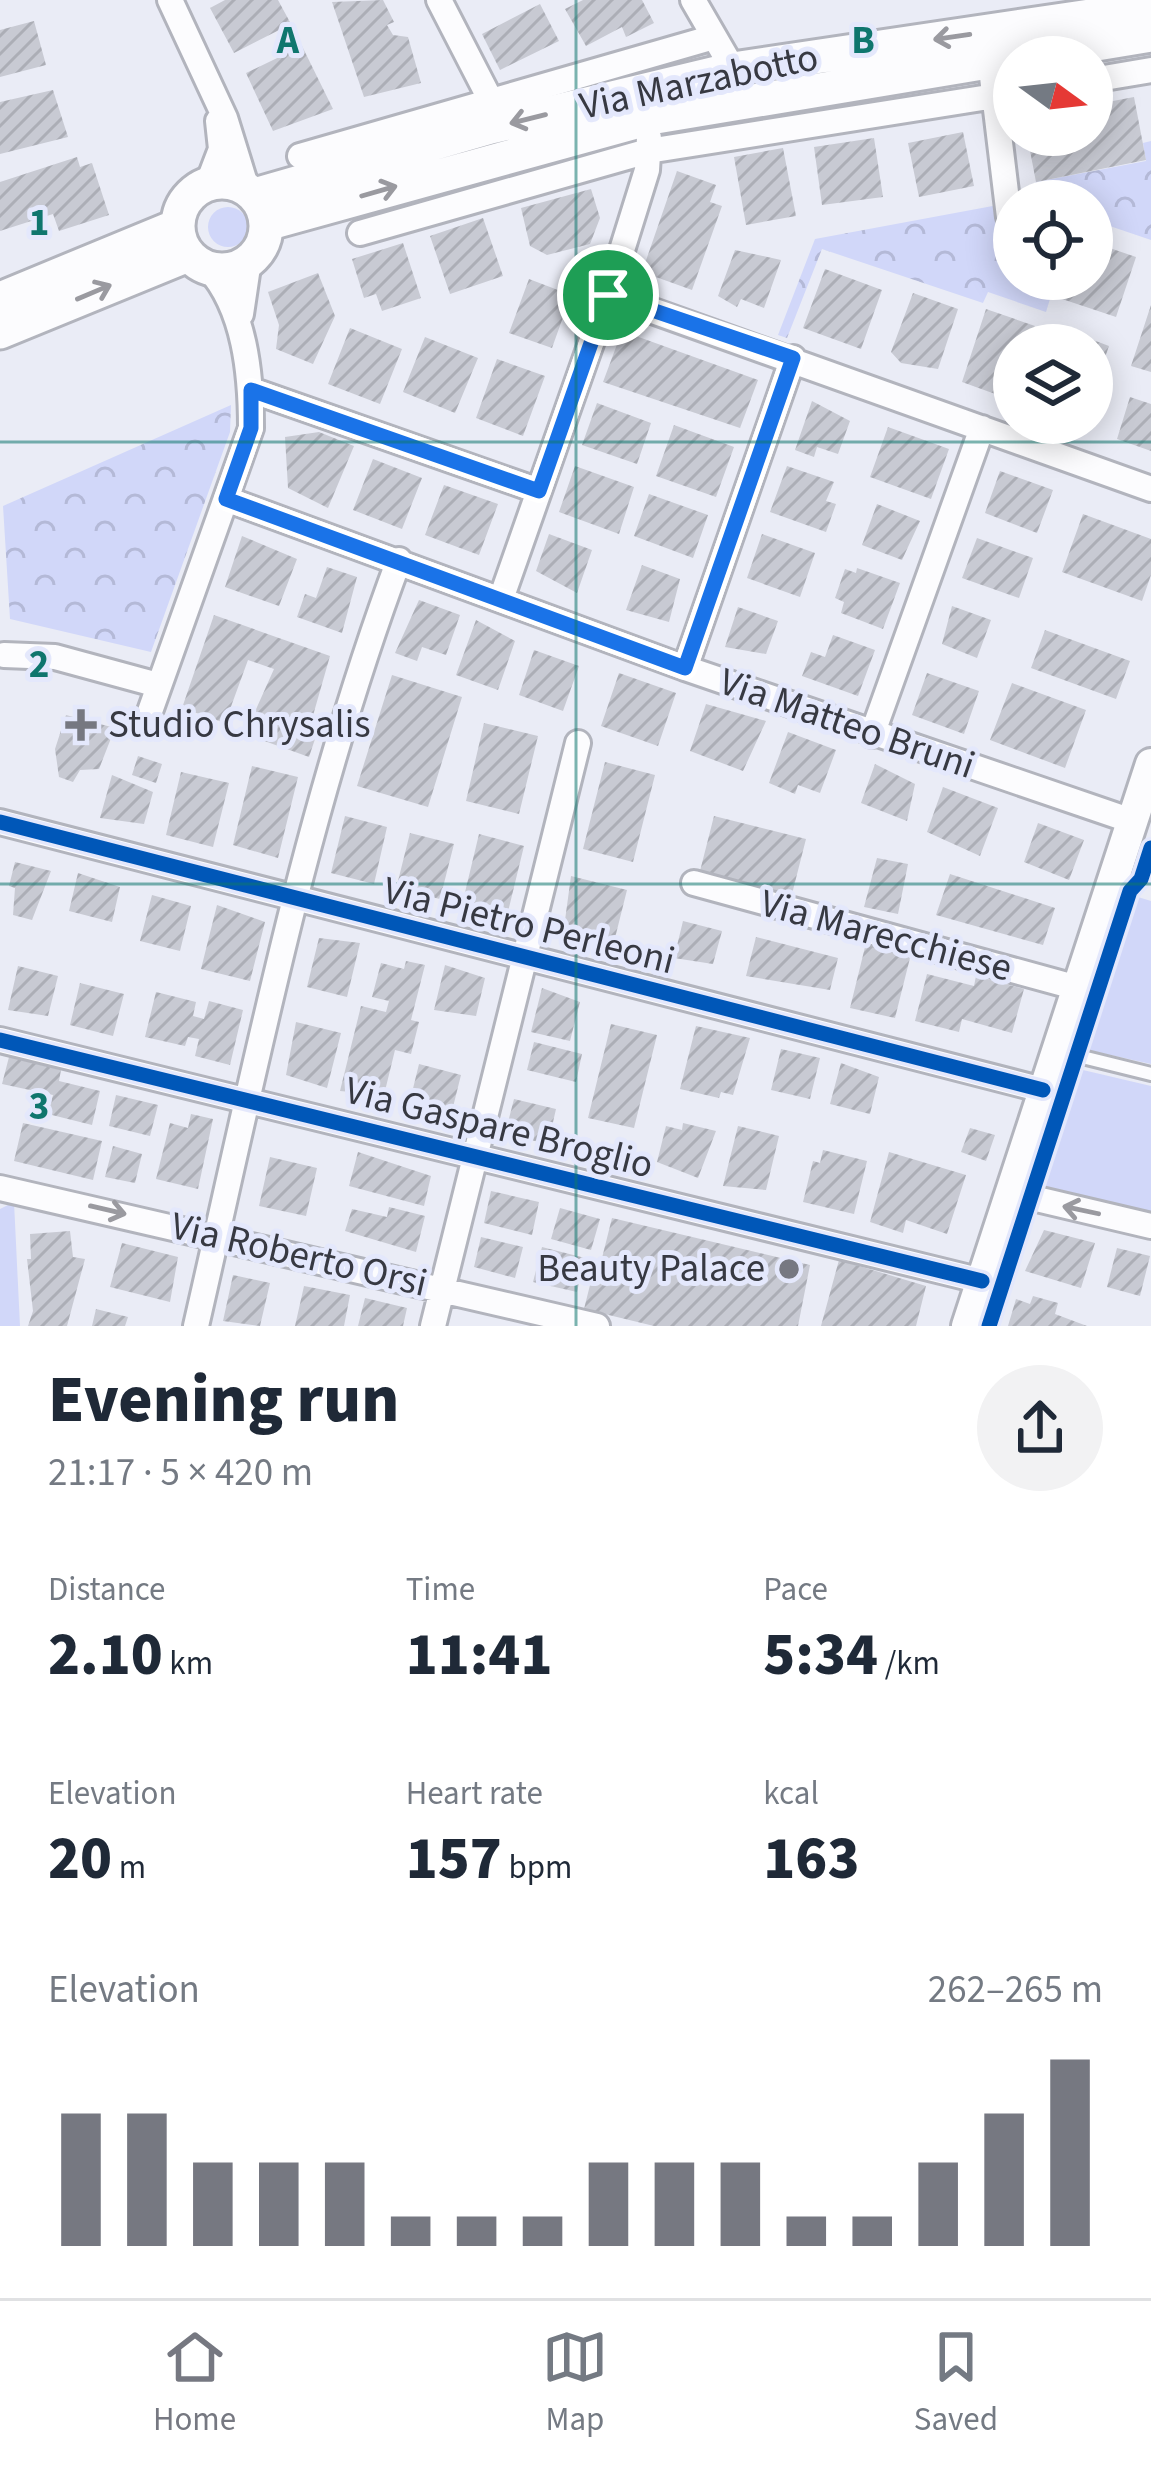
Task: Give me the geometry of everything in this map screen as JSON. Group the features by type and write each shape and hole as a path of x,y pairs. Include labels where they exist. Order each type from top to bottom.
{"main road":[{"name":"Via Marzabotto","path":"256,203 473,132 734,69 1151,7"},
{"name":"Via Marzabotto","path":"256,203 649,134 991,60 1151,35"},
{"path":"0,299 191,250 227,270 249,260 262,245 256,203 208,183 186,200 191,250"},
{"path":"0,332 191,250"}],"street":[{"path":"170,0 213,89 256,203"},
{"path":"439,0 490,99"},
{"path":"693,0 734,69"},
{"name":"Via Marzabotto","path":"300,156 715,37"},
{"path":"991,60 993,65"},
{"path":"1113,76 1151,70"},
{"path":"208,183 221,149 213,89"},
{"name":"Via Marzabotto","path":"359,233 649,134 993,96"},
{"path":"501,598 608,295 649,134"},
{"path":"148,717 251,428 251,390 223,284 191,250"},
{"path":"241,340 242,284 249,260"},
{"path":"608,295 1151,490"},
{"path":"685,668 793,358"},
{"path":"251,390 539,491"},
{"path":"872,735 982,428"},
{"name":"Via Matteo Bruni","path":"226,499 872,735 1132,821"},
{"path":"196,1326 292,898 364,655 399,560"},
{"path":"4,655 56,657 158,685"},
{"path":"434,1326 578,743"},
{"path":"967,1326 1151,764"},
{"name":"Via Pietro Perleoni","path":"0,822 1043,1090"},
{"name":"Via Marecchiese","path":"694,883 1078,988"},
{"name":"Via Gaspare Broglio","path":"0,1040 982,1281"},
{"name":"Via Roberto Orsi","path":"0,1188 217,1234 597,1326"},
{"path":"1011,1193 1151,1226"}],"lane":[{"path":"1057,1051 1151,1074"}],"green space":[{"path":"1151,141 1151,240 1113,227 1113,180 1046,180 1146,161 1143,143"},
{"path":"993,206 993,294 988,292 983,303 822,249 787,338 778,335 815,239"},
{"path":"228,207 242,213 248,227 242,241 228,247 214,241 208,227 214,213"},
{"path":"1011,300 1050,300 1046,312"},
{"path":"231,405 230,432 151,652 10,619 3,506"},
{"path":"1138,897 1151,901 1151,1064 1088,1050"},
{"path":"1083,1070 1151,1086 1151,1212 1041,1188"},
{"path":"14,1202 20,1326 0,1326 0,1209"}],"building":[{"path":"225,0 278,0 291,24 234,53 210,8"},
{"path":"383,0 394,22 387,25 393,35 408,37 421,83 364,97 332,2"},
{"path":"583,0 642,0 654,23 626,37 622,27 586,46 565,9"},
{"path":"540,4 559,41 500,70 482,34"},
{"path":"34,21 46,65 0,77 0,30"},
{"path":"302,46 333,109 273,131 246,73"},
{"path":"53,90 68,137 0,154 0,102"},
{"path":"1134,97 1146,160 1036,180 1031,156 1113,156 1113,101"},
{"path":"963,132 974,186 919,197 908,143"},
{"path":"874,138 883,197 822,205 814,147"},
{"path":"783,148 796,216 746,225 734,157"},
{"path":"77,157 80,167 92,163 109,215 59,231 53,214 0,231 0,182"},
{"path":"677,171 716,185 710,202 722,206 692,290 642,272"},
{"path":"591,189 600,218 590,244 547,255 530,246 521,208"},
{"path":"483,218 503,276 450,294 430,236"},
{"path":"403,243 421,298 382,311 376,294 364,298 352,259"},
{"path":"1113,249 1136,257 1116,317 1065,300 1113,300"},
{"path":"735,250 781,260 764,308 741,299 737,307 718,296"},
{"path":"825,269 882,290 861,349 803,328"},
{"path":"318,273 335,316 313,364 276,349 279,325 268,292"},
{"path":"529,279 571,295 552,348 509,333"},
{"path":"913,293 958,309 938,369 901,363 891,352"},
{"path":"1151,305 1151,372 1131,366"},
{"path":"986,309 1029,324 993,324 993,393 962,382"},
{"path":"350,328 402,349 380,404 328,384"},
{"path":"622,331 758,380 740,428 603,382"},
{"path":"425,337 478,358 455,413 403,392"},
{"path":"497,359 545,376 523,436 476,418"},
{"path":"1130,397 1151,404 1151,451 1117,439"},
{"path":"812,401 850,421 838,454 817,447 814,457 795,450"},
{"path":"597,403 651,423 637,464 582,445"},
{"path":"674,425 734,447 716,497 656,476"},
{"path":"888,427 949,449 931,499 870,477"},
{"path":"319,432 354,446 328,508 288,488 285,437"},
{"path":"373,459 422,478 402,529 353,510"},
{"path":"575,466 634,487 619,534 559,512"},
{"path":"787,466 834,482 826,501 836,504 826,532 770,512"},
{"path":"1000,471 1053,490 1037,533 985,513"},
{"path":"444,485 498,504 479,555 425,535"},
{"path":"649,494 708,515 693,558 634,536"},
{"path":"877,504 920,521 902,560 862,545"},
{"path":"1083,514 1151,539 1151,575 1142,601 1062,572"},
{"path":"549,534 592,550 577,593 536,571"},
{"path":"762,534 815,553 800,597 747,578"},
{"path":"242,536 297,559 279,606 225,587"},
{"path":"977,538 1033,558 1019,598 962,578"},
{"path":"642,565 680,579 669,622 626,610"},
{"path":"327,567 357,577 342,633 297,617 305,594 316,598"},
{"path":"857,568 900,583 883,629 841,613 844,602 835,598 845,569 856,573"},
{"path":"419,600 460,615 446,655 422,647 417,661 395,653"},
{"path":"952,606 991,620 977,658 942,644"},
{"path":"738,607 778,621 766,654 725,647"},
{"path":"214,615 330,656 308,733 316,736 309,757 245,734 274,669 248,660 225,723 182,708"},
{"path":"476,620 515,641 498,690 456,675"},
{"path":"1045,630 1130,661 1116,699 1031,668"},
{"path":"833,635 875,650 858,696 802,676 811,652 825,657"},
{"path":"534,650 579,666 563,711 519,695"},
{"path":"619,673 676,693 658,746 601,726"},
{"path":"927,673 979,691 964,734 912,715"},
{"path":"392,675 462,697 428,807 357,786"},
{"path":"1012,683 1086,710 1065,768 990,740"},
{"path":"706,704 766,721 743,771 690,751"},
{"path":"66,715 115,728 99,769 80,770 73,782 59,777 55,749"},
{"path":"484,723 538,736 519,814 466,801"},
{"path":"788,732 836,750 820,793 798,785 795,794 769,783"},
{"path":"138,756 162,764 156,783 132,775"},
{"path":"605,762 655,775 633,862 583,849"},
{"path":"875,764 915,784 907,821 861,803"},
{"path":"252,766 298,777 278,858 233,845"},
{"path":"181,772 229,783 213,847 166,835"},
{"path":"112,775 153,792 144,824 100,818"},
{"path":"943,787 998,808 980,856 927,832"},
{"path":"345,816 387,827 374,884 331,873"},
{"path":"714,816 806,839 792,894 700,871"},
{"path":"1038,823 1084,840 1069,880 1024,862"},
{"path":"410,833 454,844 440,899 396,889"},
{"path":"479,834 524,846 506,920 461,909"},
{"path":"877,858 908,864 898,914 864,907"},
{"path":"15,862 51,871 32,920 13,915 15,888 9,886"},
{"path":"78,873 120,887 112,922 69,911"},
{"path":"950,874 1055,908 1043,945 936,915"},
{"path":"571,876 627,890 614,942 563,935"},
{"path":"152,895 191,906 180,951 140,941"},
{"path":"217,905 265,922 250,981 201,969"},
{"path":"683,921 722,931 713,964 674,958"},
{"path":"756,937 838,958 830,990 746,976"},
{"path":"319,938 360,943 347,997 307,987"},
{"path":"866,943 911,954 895,1018 850,1008"},
{"path":"406,961 425,965 411,1020 419,1022 411,1054 395,1050 384,1095 340,1091 361,1006 386,1012 389,1001 372,997 381,963 404,969"},
{"path":"445,965 485,978 476,1016 434,1010"},
{"path":"18,966 58,976 48,1016 8,1010"},
{"path":"927,974 974,986 976,976 1024,989 1012,1033 962,1019 959,1032 915,1021"},
{"path":"80,983 124,994 113,1036 70,1025"},
{"path":"542,988 580,1002 570,1041 531,1032"},
{"path":"156,992 196,1002 193,1016 204,1019 209,1001 243,1010 230,1065 195,1056 199,1039 188,1037 185,1046 145,1037"},
{"path":"296,1022 341,1033 327,1088 286,1075"},
{"path":"611,1024 657,1035 634,1128 588,1118"},
{"path":"696,1026 750,1038 733,1095 721,1092 719,1098 680,1089"},
{"path":"534,1042 582,1054 576,1082 527,1070"},
{"path":"781,1049 820,1058 810,1099 771,1090"},
{"path":"9,1057 61,1070 59,1081 100,1091 92,1125 48,1114 53,1095 2,1084"},
{"path":"841,1063 879,1077 870,1114 830,1104"},
{"path":"419,1064 461,1075 451,1115 408,1109"},
{"path":"116,1095 158,1105 150,1136 109,1126"},
{"path":"514,1099 556,1109 548,1144 505,1134"},
{"path":"191,1114 213,1119 198,1189 156,1179 170,1123 188,1128"},
{"path":"23,1123 102,1141 93,1180 14,1161"},
{"path":"683,1123 716,1131 698,1178 657,1162 666,1126 682,1130"},
{"path":"738,1126 779,1136 766,1190 723,1186"},
{"path":"970,1128 995,1135 986,1161 961,1152"},
{"path":"113,1146 142,1154 135,1183 105,1177"},
{"path":"823,1150 867,1161 854,1214 803,1202 813,1161 820,1163"},
{"path":"358,1152 431,1176 424,1206 349,1186"},
{"path":"889,1152 966,1175 947,1234 906,1220 903,1233 870,1222"},
{"path":"270,1157 317,1168 306,1216 259,1206"},
{"path":"491,1191 539,1202 532,1235 484,1223"},
{"path":"389,1207 425,1216 416,1252 345,1231 352,1209 387,1217"},
{"path":"560,1208 600,1219 591,1250 551,1239"},
{"path":"612,1218 810,1265 798,1326 654,1326 584,1309 590,1285 595,1286"},
{"path":"1044,1230 1095,1243 1081,1288 1025,1271"},
{"path":"70,1231 73,1257 85,1259 67,1326 28,1326 33,1311 27,1259 31,1259 30,1234"},
{"path":"481,1237 523,1247 515,1278 474,1267"},
{"path":"122,1243 178,1257 170,1302 110,1287"},
{"path":"542,1247 585,1258 577,1292 533,1282"},
{"path":"1117,1248 1150,1256 1140,1296 1107,1287"},
{"path":"839,1260 926,1286 916,1326 821,1326"},
{"path":"233,1275 270,1283 260,1326 223,1321"},
{"path":"304,1286 350,1295 344,1326 295,1326"},
{"path":"1033,1296 1058,1303 1055,1314 1087,1326 1008,1326 1016,1299 1030,1304"},
{"path":"365,1298 407,1308 403,1326 358,1326"},
{"path":"96,1309 128,1317 125,1326 92,1326"}],"cycle path":[{"path":"0,822 1043,1090"},
{"path":"989,1326 1130,891 1141,879 1151,848"},
{"path":"0,1040 982,1281"}],"place":[{"name":"Studio Chrysalis","path":"81,725"},
{"name":"Beauty Palace","path":"789,1269"}],"route":[{"path":"608,295 793,358 685,668 226,499 251,428 251,390 539,491 608,295"}]}
